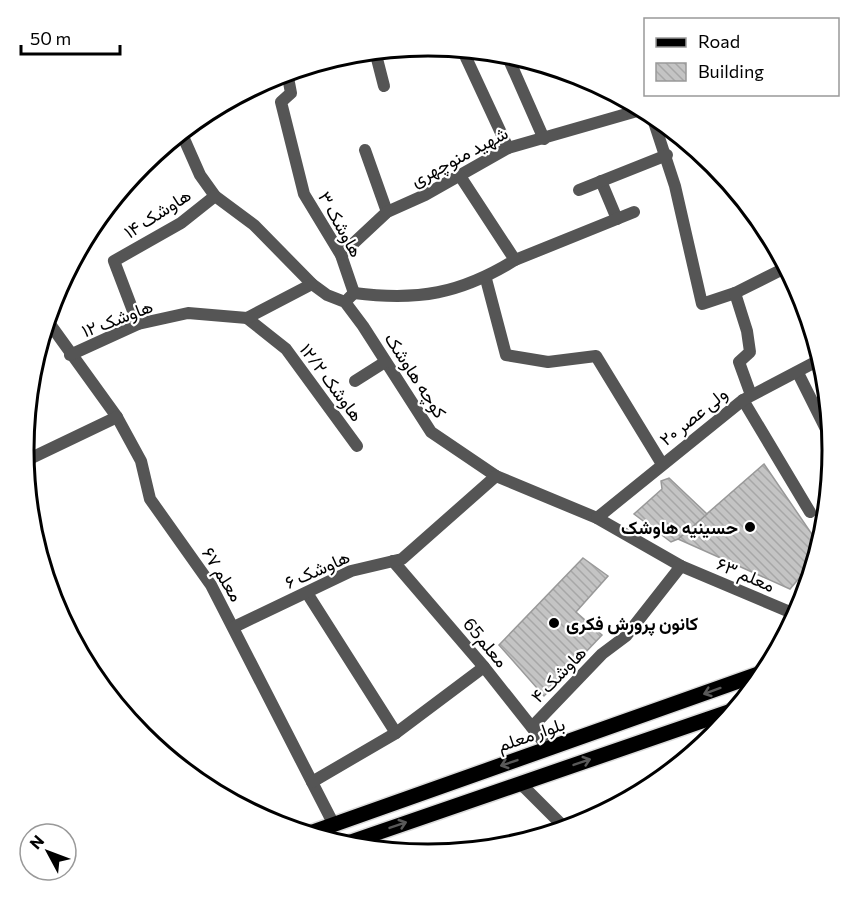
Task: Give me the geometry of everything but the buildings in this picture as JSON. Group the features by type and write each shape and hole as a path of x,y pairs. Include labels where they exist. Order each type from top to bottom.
{"main road":[{"name":"بلوار معلم","path":"320,829 750,677"},
{"path":"365,839 721,715"}],"street":[{"path":"466,58 508,148"},
{"path":"377,59 384,86"},
{"path":"511,65 544,139"},
{"name":"هاوشک ۳","path":"289,82 291,93 281,102 304,194 341,255 350,298"},
{"name":"شهید منوچهری","path":"341,255 387,212 460,176 508,148 632,113"},
{"path":"657,129 667,155 702,304 735,293 779,271"},
{"name":"کوچه هاوشک","path":"185,141 200,175 215,196 254,225 312,284 327,295 350,298 385,362 431,432 496,476 597,518 681,566"},
{"path":"365,150 387,212"},
{"path":"579,190 667,155"},
{"path":"460,176 516,260"},
{"path":"601,181 617,219"},
{"name":"هاوشک ۱۴","path":"138,324 114,261 181,223 215,196"},
{"path":"350,298 439,294 486,279 516,260 634,212"},
{"path":"486,279 506,355 548,362 596,356 662,464"},
{"path":"247,318 312,284"},
{"path":"735,293 747,331 750,352 739,362 747,397 810,512"},
{"name":"هاوشک ۱۲","path":"70,355 138,324 188,312 247,318"},
{"name":"هاوشک ۱۲/۲","path":"247,318 286,350 357,446"},
{"name":"معلم ۶۷","path":"53,329 117,417 141,461 150,499 211,585 333,823"},
{"path":"355,381 385,362"},
{"name":"ولی عصر ۲۰","path":"597,518 747,397 813,364"},
{"path":"798,373 822,420"},
{"path":"34,457 117,417"},
{"name":"هاوشک ۶","path":"234,627 351,571 402,559 496,476"},
{"name":"معلم65","path":"393,561 484,667 549,749"},
{"name":"معلم ۶۳","path":"681,566 788,611"},
{"name":"هاوشک ۴","path":"532,727 602,654 626,636 681,566"},
{"path":"307,592 396,733"},
{"path":"312,782 396,733 484,667"},
{"path":"520,783 559,822"}],"place":[{"name":"حسینیه هاوشک","path":"750,527"},
{"name":"کانون پرورش فکری","path":"554,623"}]}
